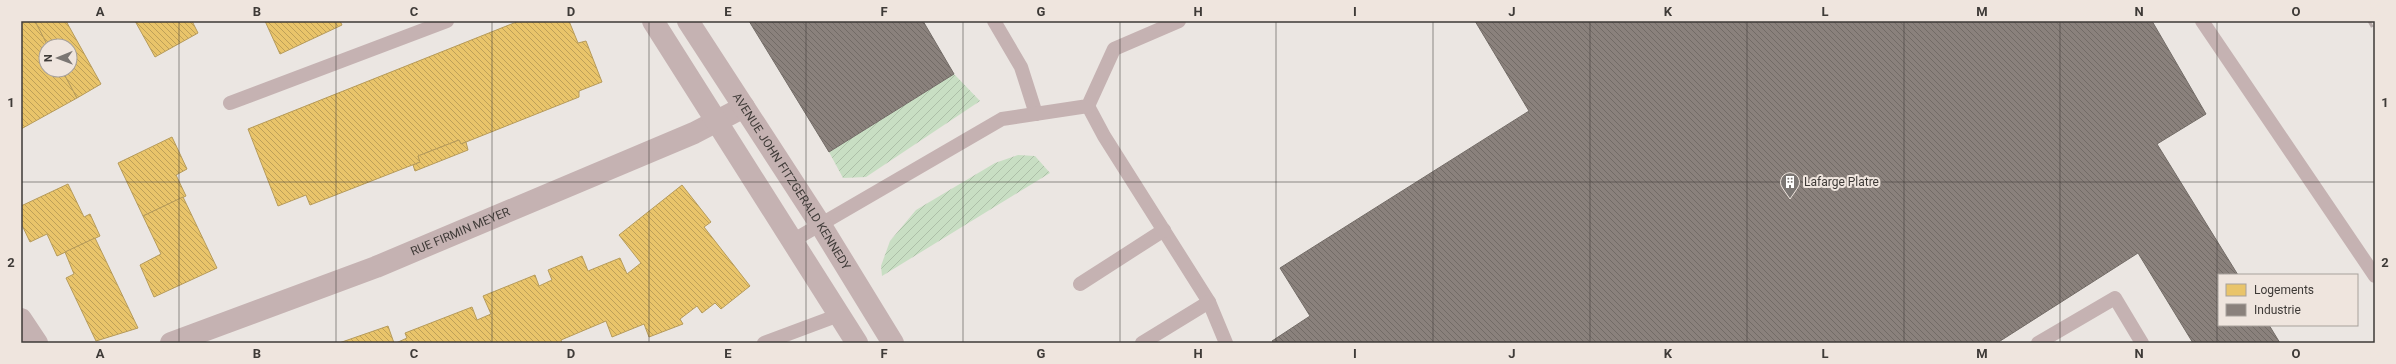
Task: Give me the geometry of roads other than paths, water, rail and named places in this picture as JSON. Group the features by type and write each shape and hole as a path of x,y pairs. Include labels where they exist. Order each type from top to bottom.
{"street":[{"path":"653,21 857,343"},
{"name":"AVENUE JOHN FITZGERALD KENNEDY","path":"688,21 820,224 893,343"},
{"name":"RUE FIRMIN MEYER","path":"171,343 376,267 694,133 744,107"},
{"path":"21,319 37,343"}],"lane":[{"path":"230,103 447,21"},
{"path":"994,21 1021,67 1036,114"},
{"path":"1088,106 1114,50 1180,21"},
{"path":"2202,21 2375,276"},
{"path":"792,240 1002,118 1088,106"},
{"path":"1088,106 1104,136 1209,302 1226,343"},
{"path":"1080,284 1164,230"},
{"path":"2038,343 2115,298 2142,343"},
{"path":"1142,343 1209,302"},
{"path":"764,343 839,315"}],"railway":[{"path":"2369,21 2375,32"}],"place":[{"name":"Lafarge Platre","path":"1790,199"}]}
